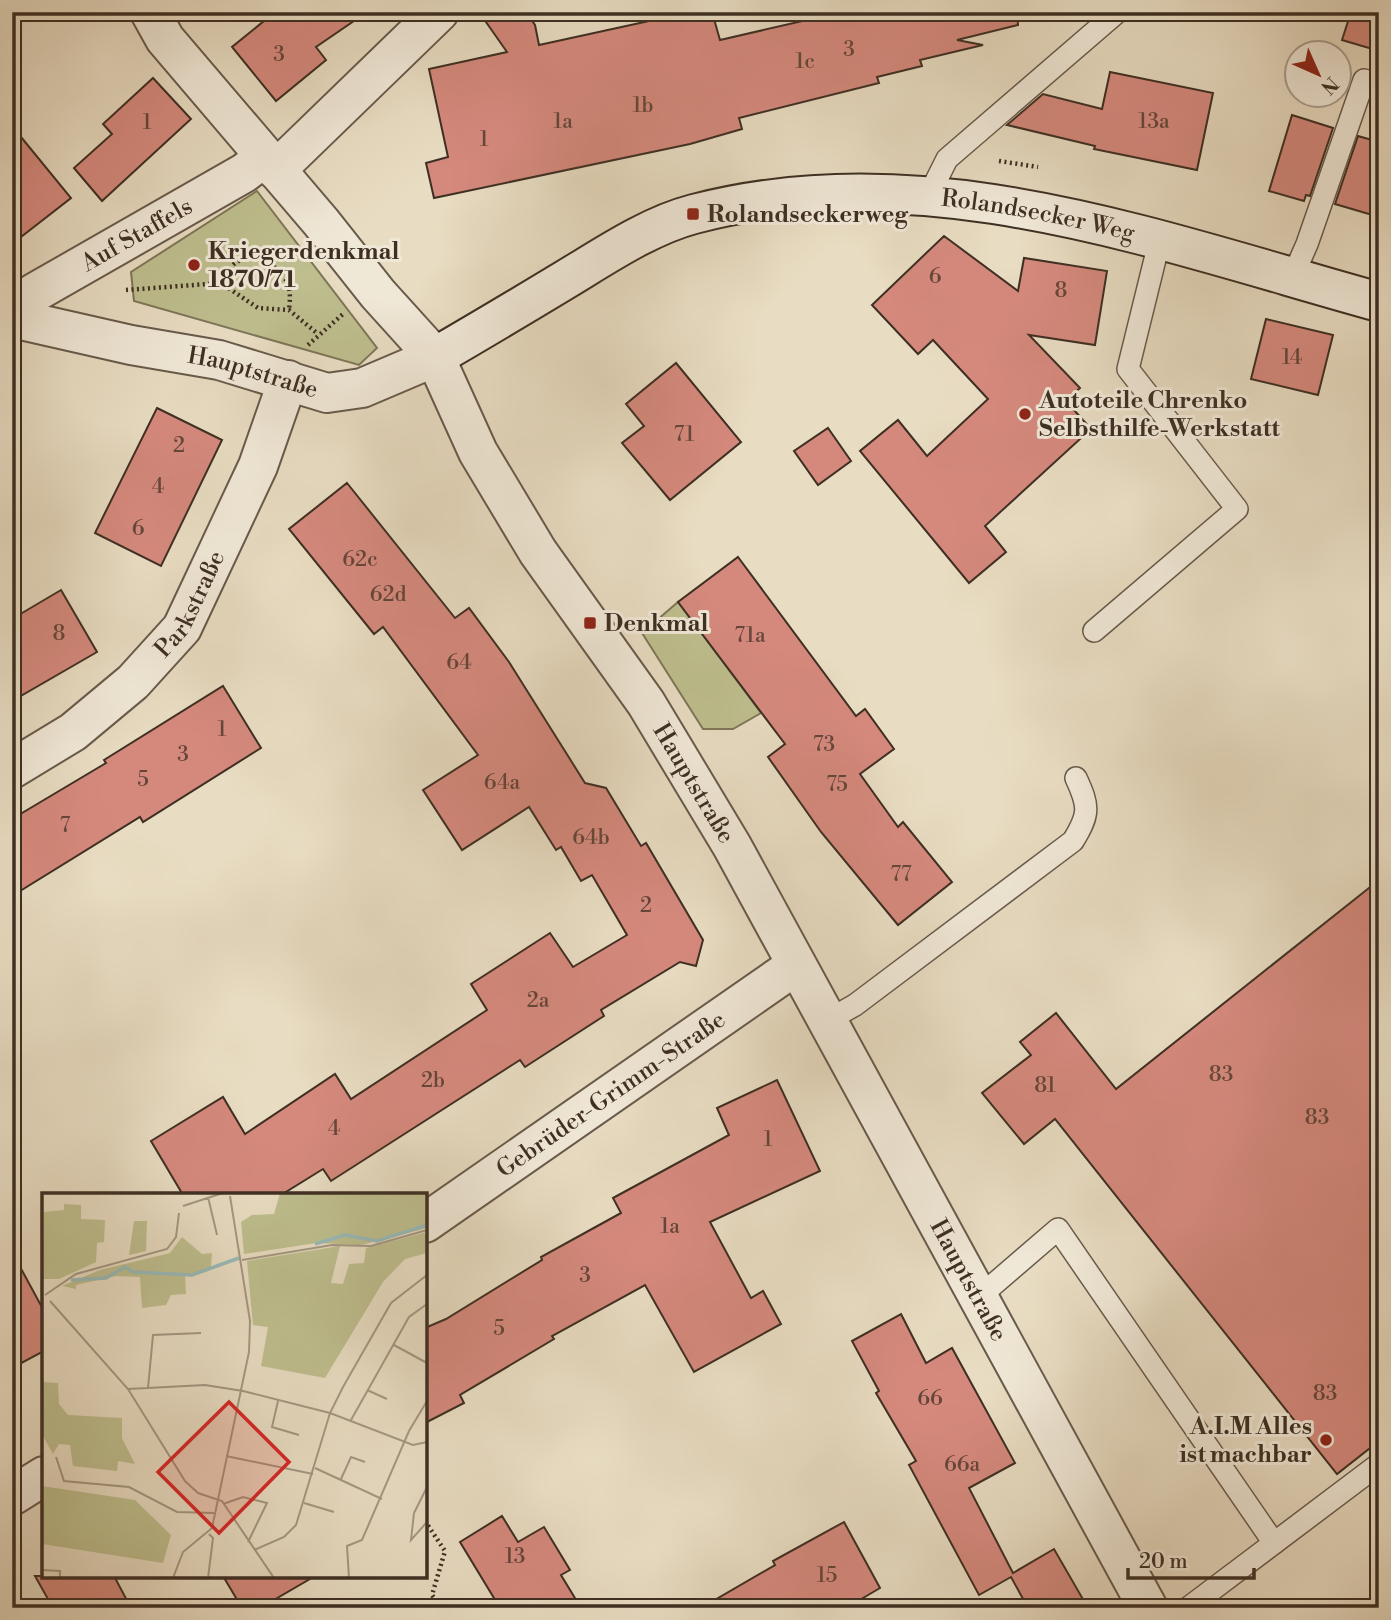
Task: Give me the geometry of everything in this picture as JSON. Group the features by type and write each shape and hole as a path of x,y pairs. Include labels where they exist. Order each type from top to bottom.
{"street":[{"path":"150,12 165,39 377,294 435,357"},
{"name":"Auf Staffels","path":"17,319 34,293 271,164 439,12"},
{"name":"Rolandsecker Weg","path":"435,357 607,254 693,214 779,199 859,192 988,201 1160,239 1375,305"},
{"name":"Hauptstraße","path":"17,319 131,345 219,360 327,393 362,388 435,357 478,452 538,552 646,703 725,835 1148,1608"},
{"name":"Parkstraße","path":"12,769 73,732 93,716 133,682 182,628 258,466 288,380"},
{"name":"Gebrüder-Grimm-Straße","path":"427,1222 795,966"},
{"path":"12,1496 42,1477"}],"lane":[{"path":"928,197 947,159 1114,15"},
{"path":"1292,278 1307,244 1364,80 1379,84"},
{"path":"1094,631 1237,509 1128,369 1160,239"},
{"path":"825,1022 855,1005 1073,841 1085,822 1087,800 1076,778"},
{"path":"979,1297 1000,1276 1058,1229 1275,1543"},
{"path":"1188,1608 1379,1464"}],"path":[{"path":"221,283 234,264 251,257 265,261 286,281 290,294 289,310"},
{"path":"89,262 121,291 221,283 258,309 289,310 318,334"},
{"path":"427,1524 445,1552 432,1595 441,1608"}],"green space":[{"path":"257,191 377,348 359,365 134,301 131,272"},
{"path":"678,602 761,713 733,729 703,729 642,633"}],"building":[{"path":"275,12 367,12 316,47 326,60 276,101 232,47"},
{"path":"479,12 526,12 535,25 539,45 672,16 671,12 712,12 720,40 820,17 819,12 1017,12 1018,25 957,40 983,45 920,60 922,66 877,77 879,83 739,118 742,129 690,144 434,198 426,163 448,157 429,69 507,52"},
{"path":"1351,12 1379,12 1379,51 1352,43 1352,38 1343,38"},
{"path":"1110,72 1213,93 1197,170 1094,149 1095,146 1007,125 1043,94 1102,109"},
{"path":"153,78 191,119 102,201 74,168 112,134 103,124"},
{"path":"1292,115 1333,128 1310,196 1306,195 1304,201 1269,191"},
{"path":"12,126 71,198 12,244"},
{"path":"1358,136 1379,142 1379,217 1335,204"},
{"path":"944,236 1018,291 1024,258 1107,271 1095,345 1029,335 1080,388 1066,401 1091,429 985,526 1006,552 969,583 860,451 898,420 927,456 988,399 933,340 918,354 872,305"},
{"path":"1266,319 1333,335 1318,395 1251,379"},
{"path":"676,363 741,442 670,500 622,443 644,426 626,404"},
{"path":"157,408 222,440 161,566 95,533"},
{"path":"828,428 851,461 818,485 794,451"},
{"path":"347,483 455,618 469,608 509,662 585,783 606,788 641,846 646,843 703,940 696,966 680,962 601,1010 604,1016 525,1067 520,1060 331,1181 323,1169 284,1193 182,1193 151,1141 223,1097 245,1134 335,1074 351,1099 487,1010 471,984 550,933 573,967 627,935 592,875 581,881 561,847 556,850 529,807 462,850 423,790 478,755 383,627 374,634 289,529"},
{"path":"738,557 856,716 865,709 894,749 860,774 898,827 903,822 952,882 898,925 821,832 768,757 785,744 678,602"},
{"path":"61,590 97,652 12,701 12,619"},
{"path":"223,686 261,748 143,822 140,817 12,896 12,819 106,763 104,760"},
{"path":"1379,880 1379,1441 1337,1474 1055,1119 1024,1144 982,1093 1031,1055 1020,1042 1056,1013 1116,1089"},
{"path":"777,1080 820,1171 710,1222 751,1298 763,1291 781,1324 694,1372 645,1285 552,1336 554,1339 460,1395 464,1403 427,1422 427,1327 446,1319 542,1260 541,1257 621,1213 613,1198 729,1135 717,1108"},
{"path":"12,1252 42,1307 42,1352 12,1368"},
{"path":"901,1314 926,1363 952,1348 1015,1463 969,1488 1013,1573 1054,1549 1088,1608 1028,1608 1011,1577 979,1595 909,1465 916,1461 876,1393 879,1391 852,1341"},
{"path":"502,1516 518,1542 544,1527 570,1570 561,1575 581,1608 500,1608 460,1542"},
{"path":"844,1522 880,1588 846,1608 701,1608 775,1565 773,1561"},
{"path":"35,1576 115,1578 131,1608 53,1608"},
{"path":"224,1578 312,1578 260,1608 242,1608"}],"place":[{"name":"Rolandseckerweg","path":"693,214"},
{"name":"Kriegerdenkmal 1870/71","path":"194,265"},
{"name":"Autoteile Chrenko Selbsthilfe-Werkstatt","path":"1025,414"},
{"name":"Denkmal","path":"590,623"},
{"name":"A.I.M Alles ist machbar","path":"1326,1440"}]}
